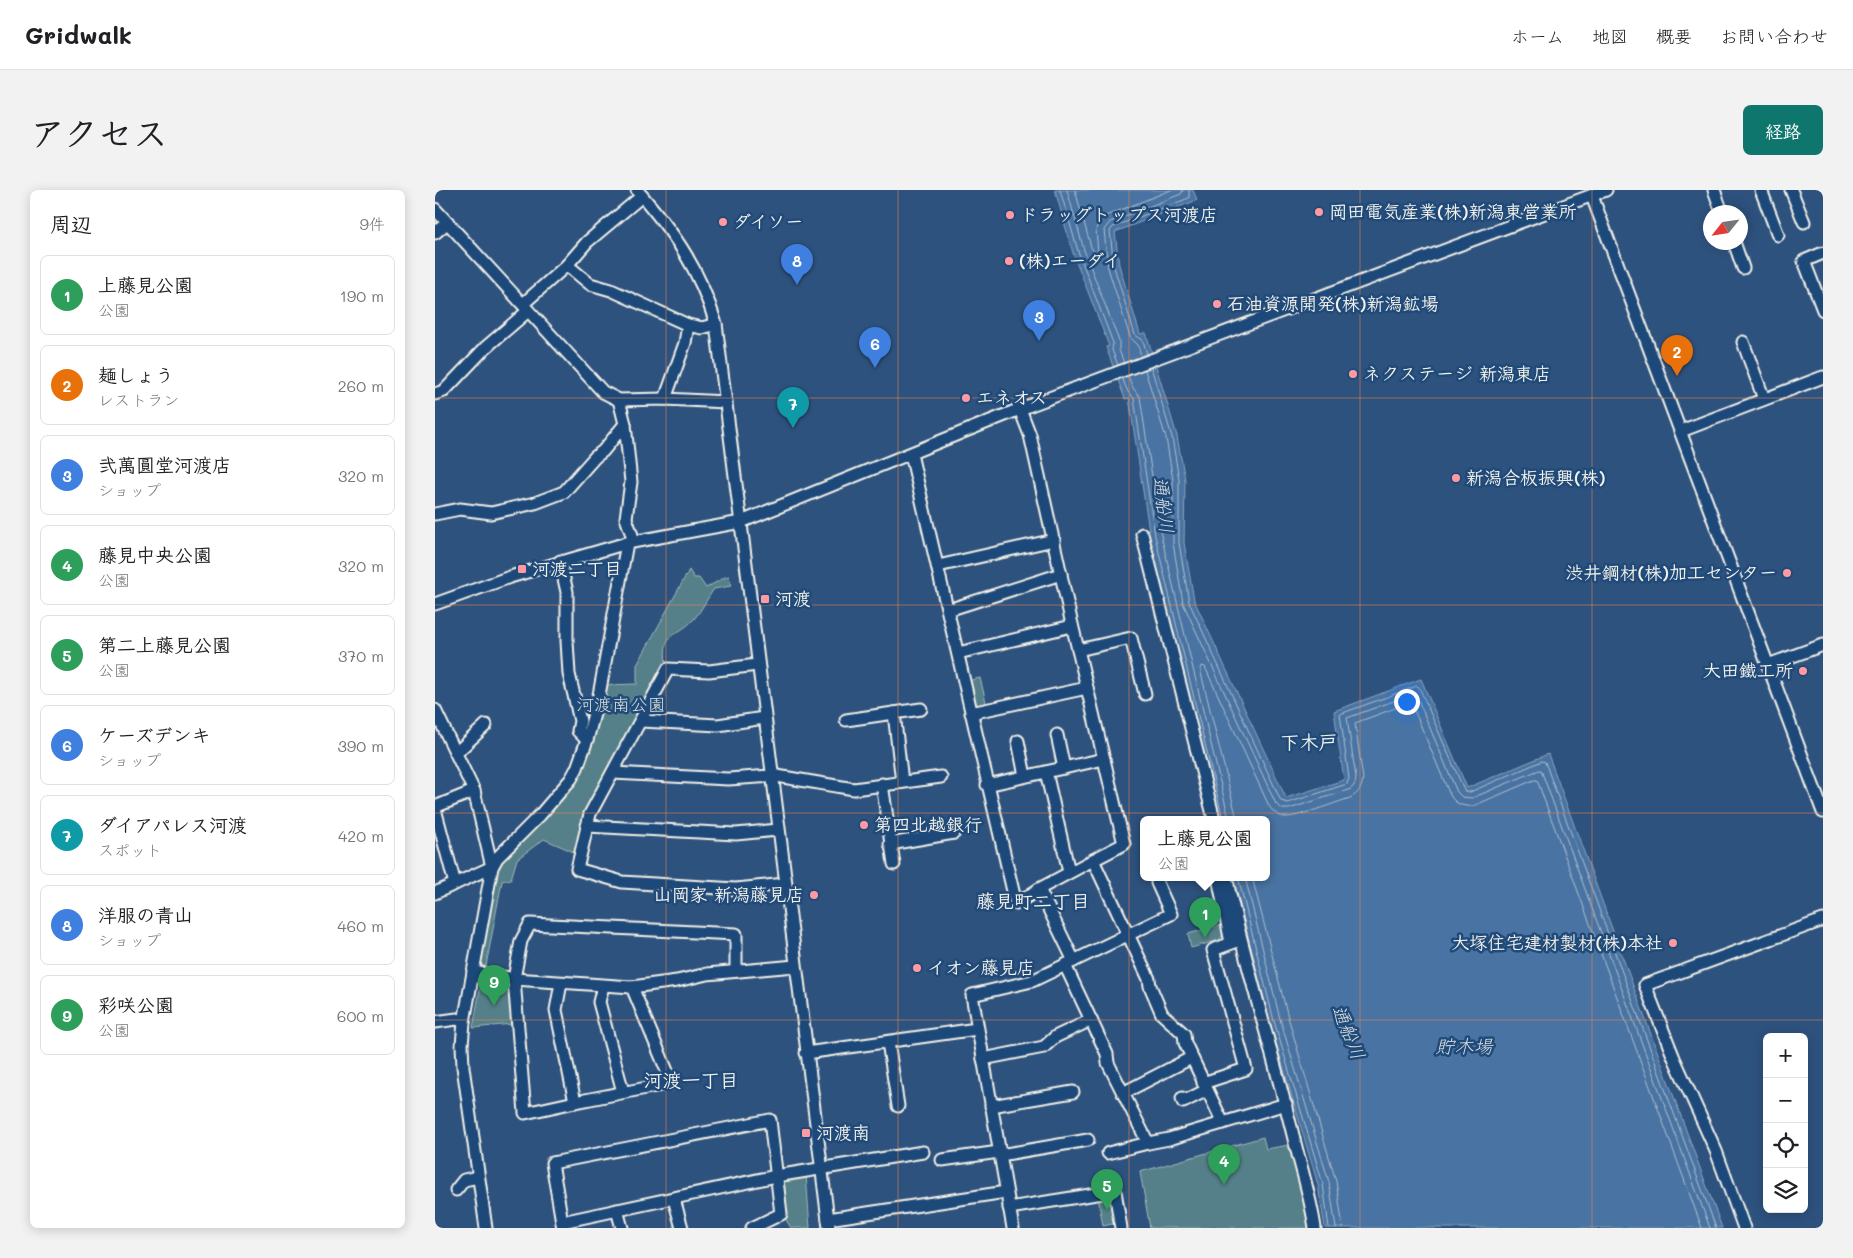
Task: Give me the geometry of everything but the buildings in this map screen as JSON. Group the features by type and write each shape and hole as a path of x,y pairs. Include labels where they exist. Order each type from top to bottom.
{"street":[{"path":"435,604 560,561 630,542 741,522 1019,409 1163,356 1579,195 1592,196 1606,190"},
{"path":"1714,190 1719,205"},
{"path":"1761,190 1778,235"},
{"path":"1791,190 1804,222"},
{"path":"435,394 444,391 587,242 640,193 688,257 709,302 716,324 828,1224 1006,1192"},
{"path":"1592,196 1823,812"},
{"path":"435,208 603,392 619,400 665,399 726,402"},
{"path":"435,233 448,222"},
{"path":"1737,250 1743,268"},
{"path":"1823,253 1804,261 1823,310"},
{"path":"567,265 590,284 611,290 688,325 702,328 716,324"},
{"path":"665,399 685,343 688,325"},
{"path":"1743,342 1764,399"},
{"path":"1681,431 1823,377"},
{"path":"435,893 492,867 503,851 540,815 571,779 587,740 599,695 630,542 626,518 631,482 625,424 619,400"},
{"path":"911,454 1015,904 1069,872 1124,844 1030,435 1019,409"},
{"path":"435,514 460,509 491,513 543,500 564,492 595,457 603,451 625,424"},
{"path":"1142,534 1213,816"},
{"path":"938,566 1054,540"},
{"path":"560,561 567,592 569,674 579,721 578,731 587,740"},
{"path":"948,610 1061,574"},
{"path":"958,653 1073,626"},
{"path":"1078,650 1131,638 1145,694"},
{"path":"1768,665 1823,645"},
{"path":"757,665 709,671 669,669 591,814 577,869 622,882 736,889 785,884"},
{"path":"971,713 1087,688"},
{"path":"846,720 921,709"},
{"path":"435,710 474,791 492,867 464,1022 462,1045 478,1177 487,1228"},
{"path":"894,713 902,782"},
{"path":"641,721 718,725 764,718"},
{"path":"456,753 487,725"},
{"path":"1057,735 1064,768"},
{"path":"1018,741 1025,776"},
{"path":"987,785 1104,759"},
{"path":"1046,772 1069,872"},
{"path":"613,773 728,779 772,776 854,789 941,777"},
{"path":"882,784 894,864"},
{"path":"455,884 435,808 474,791"},
{"path":"587,826 736,834 778,830"},
{"path":"890,844 954,833"},
{"path":"1093,860 1149,979 1162,1014 1184,1034 1185,1043 1191,1058 1223,1123"},
{"path":"1219,881 1235,941 1286,1104 1315,1228"},
{"path":"1227,881 1235,941"},
{"path":"1013,1228 972,994 1032,981 1171,914 1157,883"},
{"path":"1039,889 1091,1020 1107,1054 1108,1063 1148,1144"},
{"path":"1744,1228 1716,1151 1674,1058 1645,985 1823,920"},
{"path":"632,987 672,1083 525,1113 514,979 521,941 530,924 735,934 736,970"},
{"path":"1182,1098 1183,1102 1205,1086 1246,1069 1213,950 1235,941"},
{"path":"473,972 514,979 632,987 736,970 795,966"},
{"path":"561,983 556,1010 575,1102"},
{"path":"603,986 599,1002 623,1092"},
{"path":"435,1022 457,1020 464,1022"},
{"path":"983,1059 1044,1047 1055,1037 1091,1020"},
{"path":"806,1053 977,1029"},
{"path":"888,1042 898,1106"},
{"path":"1123,1093 1191,1058"},
{"path":"991,1106 1073,1092"},
{"path":"1108,1153 1169,1139 1286,1104"},
{"path":"752,1228 781,1214 776,1176 770,1120 552,1163 563,1225 617,1210 776,1176 923,1152"},
{"path":"943,1160 1000,1154 1089,1140"},
{"path":"456,1190 464,1180 478,1177"},
{"path":"1009,1208 1115,1190 1121,1228"},
{"path":"674,1199 682,1228"},
{"path":"617,1210 622,1228"}],"green space":[{"name":"河渡南公園","path":"689,570 694,578 699,578 706,588 729,576 731,586 714,589 694,619 668,640 665,654 666,666 576,853 544,839 517,859 511,879 502,881 486,966 479,965 497,866 569,791 576,781 605,685 637,684 637,665"},
{"path":"980,678 987,706 974,709 967,681"},
{"path":"1221,925 1223,935 1219,940 1191,948 1188,934"},
{"path":"482,978 506,983 509,988 512,1024 473,1028"},
{"path":"1263,1137 1266,1149 1295,1144 1315,1228 1150,1228 1140,1172"},
{"path":"806,1174 810,1228 791,1228 783,1215 779,1178"},
{"path":"1112,1195 1117,1223 1103,1226 1098,1197"}],"water":[{"name":"貯木場","path":"1055,190 1193,190 1197,200 1115,232 1119,265 1140,334 1146,333 1177,436 1185,480 1184,543 1194,600 1286,798 1344,780 1334,711 1421,679 1467,788 1548,754 1722,1228 1325,1228 1318,1185 1270,1022 1234,881 1270,881 1270,816 1218,816 1177,654 1150,537 1129,398 1125,399 1106,347 1109,346 1073,253"}],"place":[{"name":"岡田電気産業(株)新潟東営業所","path":"1319,212"},
{"name":"ドラッグトップス河渡店","path":"1010,215"},
{"name":"ダイソー","path":"723,222"},
{"name":"(株)エーダイ","path":"1009,261"},
{"name":"洋服の青山","path":"797,285"},
{"name":"石油資源開発(株)新潟鉱場","path":"1217,304"},
{"name":"弐萬圓堂河渡店","path":"1039,341"},
{"name":"ケーズデンキ","path":"875,368"},
{"name":"ネクステージ 新潟東店","path":"1353,374"},
{"name":"麺しょう","path":"1677,376"},
{"name":"エネオス","path":"966,398"},
{"name":"ダイアパレス河渡","path":"793,428"},
{"name":"新潟合板振興(株)","path":"1456,478"},
{"name":"河渡二丁目","path":"522,569"},
{"name":"渋井鋼材(株)加工センター","path":"1787,573"},
{"name":"河渡","path":"765,599"},
{"name":"大田鐵工所","path":"1803,671"},
{"name":"第四北越銀行","path":"864,825"},
{"name":"山岡家 新潟藤見店","path":"814,895"},
{"name":"上藤見公園","path":"1205,938"},
{"name":"大塚住宅建材製材(株)本社","path":"1673,943"},
{"name":"イオン藤見店","path":"917,968"},
{"name":"彩咲公園","path":"494,1006"},
{"name":"河渡南","path":"806,1133"},
{"name":"藤見中央公園","path":"1224,1185"},
{"name":"第二上藤見公園","path":"1107,1210"}],"district":[{"name":"下木戸","path":"1309,742"},
{"name":"藤見町二丁目","path":"1033,901"},
{"name":"河渡一丁目","path":"691,1080"}],"water label":[{"name":"通船川","path":"1164,505"},
{"name":"通船川","path":"1349,1032"}]}
